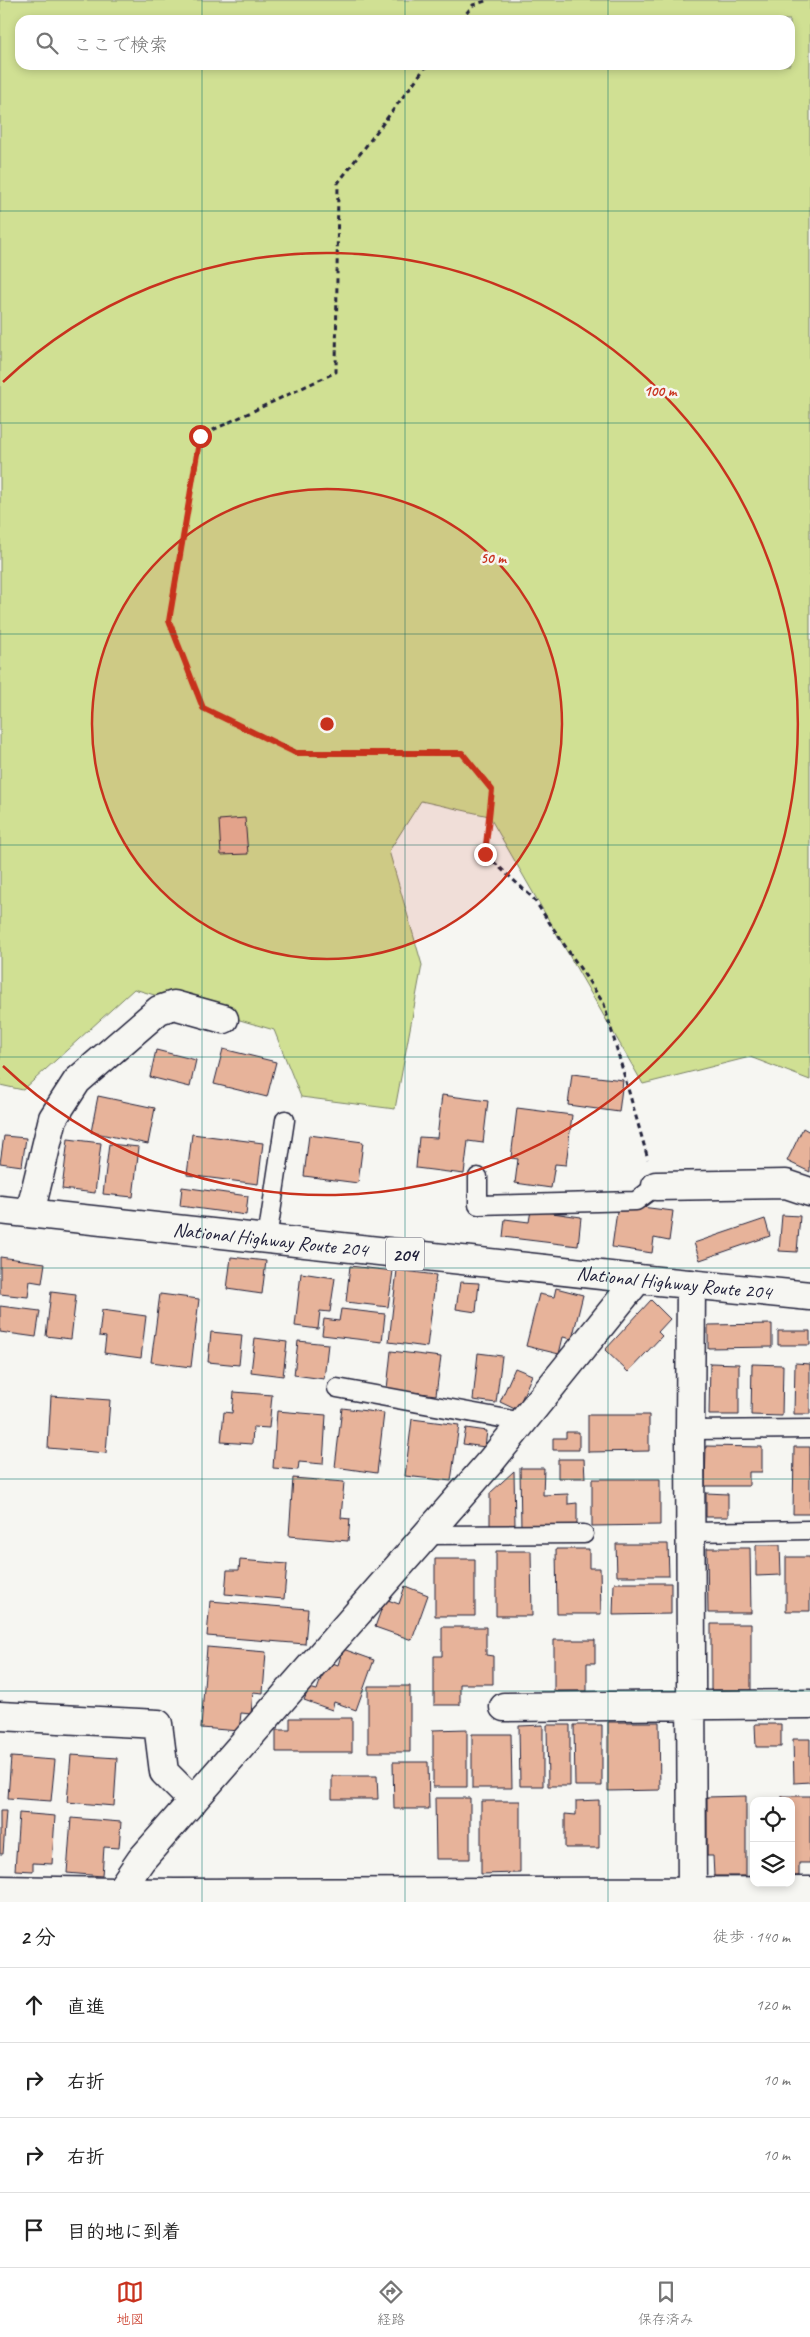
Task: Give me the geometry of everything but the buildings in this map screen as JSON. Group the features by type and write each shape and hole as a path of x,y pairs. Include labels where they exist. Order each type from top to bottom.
{"main road":[{"path":"30,1213 53,1118 78,1080 159,1010 174,1005 224,1019"},
{"path":"656,1186 786,1184 810,1192"},
{"name":"National Highway Route 204","path":"0,1210 810,1296"},
{"path":"119,1892 141,1860 523,1422 638,1279"},
{"path":"692,1284 690,1430 692,1897"},
{"path":"504,1707 810,1704"},
{"path":"0,1716 158,1724 164,1772 193,1801"},
{"path":"0,1890 119,1892 174,1898 692,1897 810,1891"}],"lane":[{"path":"267,1239 285,1120"},
{"path":"478,1176 478,1205 636,1201 656,1186"},
{"path":"337,1388 523,1422"},
{"path":"690,1430 810,1429"},
{"path":"690,1532 810,1530"},
{"path":"426,1535 584,1534"}],"path":[{"path":"465,15 473,5 489,0"},
{"path":"423,70 338,183 336,372 200,436 169,621 203,708 296,753 462,753 492,790 485,854 533,898 604,1004 656,1186"}],"green space":[{"path":"0,0 810,0 810,1080 750,1057 643,1084 489,816 421,801 389,851 422,965 395,1109 301,1097 274,1030 134,989 23,1090 0,1085"}],"route":[{"path":"200,436 169,621 203,708 296,753 462,753 492,790 485,854"}]}
